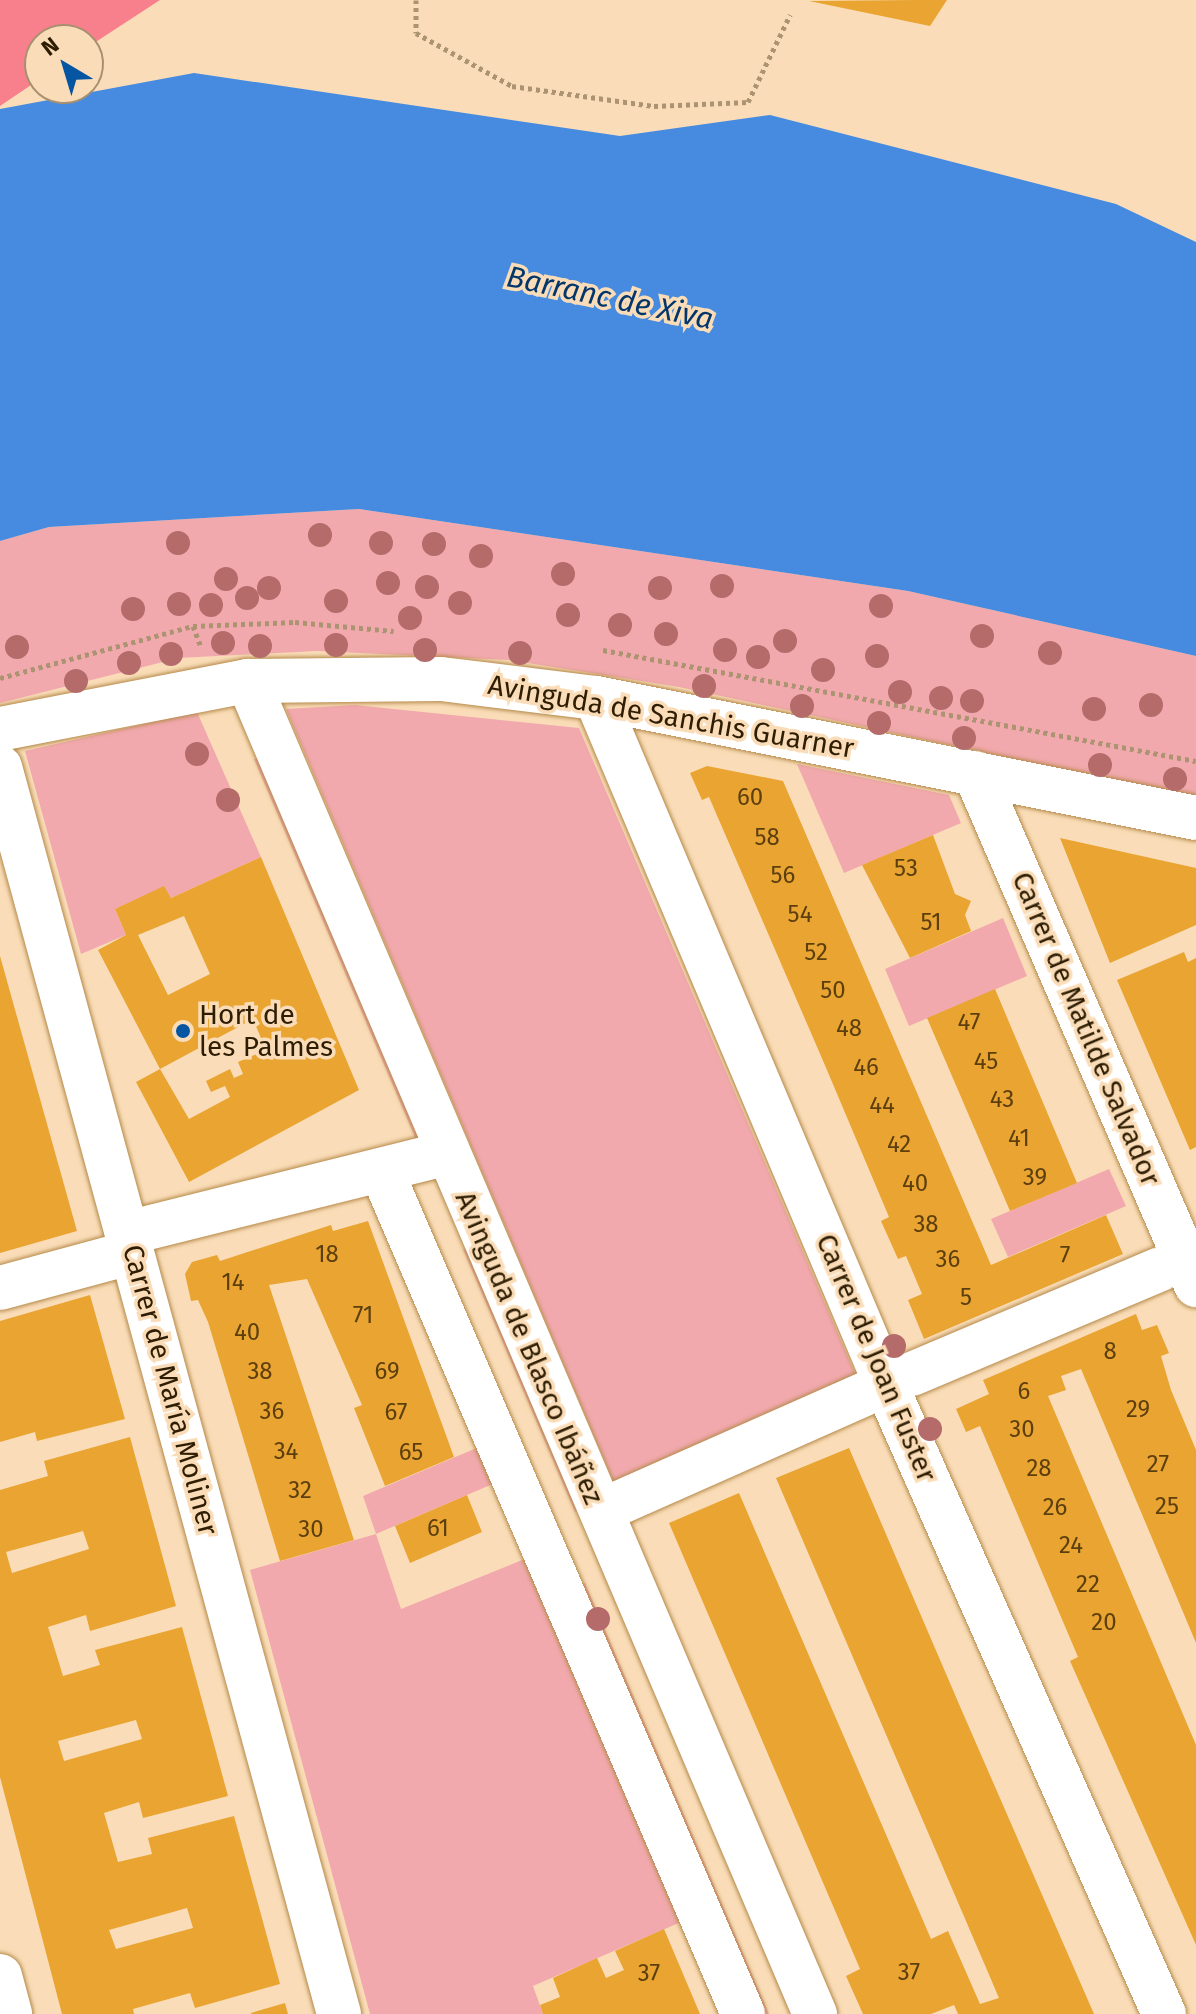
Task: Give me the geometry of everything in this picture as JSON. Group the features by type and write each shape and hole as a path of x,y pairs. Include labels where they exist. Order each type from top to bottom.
{"street":[{"name":"Avinguda de Sanchis Guarner","path":"0,729 248,681 441,679 596,698 1196,818"},
{"name":"Avinguda de Blasco Ibáñez","path":"248,681 445,1154 815,2014"},
{"name":"Carrer de Joan Fuster","path":"596,698 886,1385 1164,2014"},
{"name":"Carrer de María Moliner","path":"0,767 119,1246 339,2014"},
{"name":"Carrer de Matilde Salvador","path":"975,773 1178,1277"},
{"path":"0,1288 119,1246 445,1154"},
{"path":"382,1172 743,2014"},
{"path":"912,1374 1178,1277"},
{"path":"612,1506 869,1392"},
{"path":"0,1976 10,2014"}],"path":[{"path":"416,0 416,33 512,86 654,106 748,102 790,15"}],"shaded area":[{"path":"0,0 160,0 104,37 104,24 24,24 24,90 0,106"},
{"path":"359,509 908,591 1196,656 1196,798 679,687 509,660 317,651 179,658 0,703 0,541 49,527"},
{"path":"355,705 579,728 860,1385 616,1488 286,709"},
{"path":"197,712 261,857 171,898 164,887 115,909 126,935 81,954 25,751"},
{"path":"264,755 426,1124 417,1142 254,759"},
{"path":"797,764 949,795 961,823 844,873"},
{"path":"1003,918 1027,976 909,1026 885,969"},
{"path":"1109,1169 1126,1206 1008,1257 991,1219"},
{"path":"475,1245 588,1505 575,1512 463,1249"},
{"path":"479,1447 495,1483 376,1534 363,1496"},
{"path":"376,1534 401,1609 527,1558 681,1922 533,1986 543,2014 370,2014 250,1570"},
{"path":"585,1583 769,2014 755,2014 574,1588"}],"water":[{"name":"Barranc de Xiva","path":"194,73 620,136 770,115 1116,204 1196,242 1196,656 908,591 359,509 49,527 0,541 0,109 27,104 104,104 104,90"}],"building":[{"path":"947,0 930,26 809,1"},
{"path":"707,766 783,781 991,1265 1106,1215 1123,1254 924,1339 908,1300 922,1294 906,1256 898,1259 881,1221 889,1217 824,1063 709,797 702,800 690,773"},
{"path":"933,835 955,894 971,901 965,915 971,931 910,958 862,865"},
{"path":"1060,838 1196,868 1196,925 1110,963"},
{"name":"Hort de les Palmes","path":"261,857 359,1090 189,1182 136,1082 160,1069 98,950 126,935 115,909 164,886 171,898","holes":["184,916 210,974 168,995 138,935","253,1019 266,1050 238,1062 243,1074 234,1078 230,1069 206,1081 211,1092 225,1086 230,1097 189,1119 160,1069"]},
{"path":"1184,952 1188,962 1196,958 1196,1147 1190,1150 1117,980"},
{"path":"0,956 77,1231 0,1253"},
{"path":"995,989 1077,1183 1010,1211 927,1018"},
{"path":"368,1221 454,1457 385,1486 354,1408 362,1405 307,1279 269,1285 354,1540 280,1561 208,1322 198,1300 191,1301 185,1274 192,1262 217,1255 220,1261 331,1225 333,1231"},
{"path":"90,1295 125,1419 37,1441 35,1432 0,1442 0,1321"},
{"path":"1136,1314 1142,1330 1157,1325 1169,1353 1161,1356 1171,1390 1196,1450 1196,1643 1081,1369 1061,1376 1066,1390 1048,1396 1196,1745 1196,1945 1070,1661 1078,1657 980,1426 966,1432 956,1409 989,1394 983,1380"},
{"path":"130,1437 176,1606 90,1631 86,1615 48,1627 63,1676 100,1665 95,1650 182,1627 228,1796 143,1818 139,1802 104,1813 118,1862 152,1854 148,1838 234,1816 280,1984 195,2008 190,1993 133,2009 134,2014 62,2014 0,1777 0,1490 48,1476 44,1461","holes":["83,1531 89,1549 12,1573 6,1552","136,1720 142,1739 64,1761 58,1741","187,1908 193,1928 116,1949 109,1930"]},
{"path":"849,1448 1094,2014 958,2014 954,2005 931,2014 863,2014 846,1976 860,1969 669,1523 739,1493 931,1939 948,1931 980,2004 999,1998 776,1478"},
{"path":"467,1495 482,1532 410,1563 395,1526"},
{"path":"664,1929 700,2014 543,2014 540,2005 560,1997 553,1978 597,1958 606,1978 624,1970 615,1951"},
{"path":"285,2003 288,2014 251,2014 251,2013"}],"place":[{"name":"Hort de les Palmes","path":"183,1031"}]}
